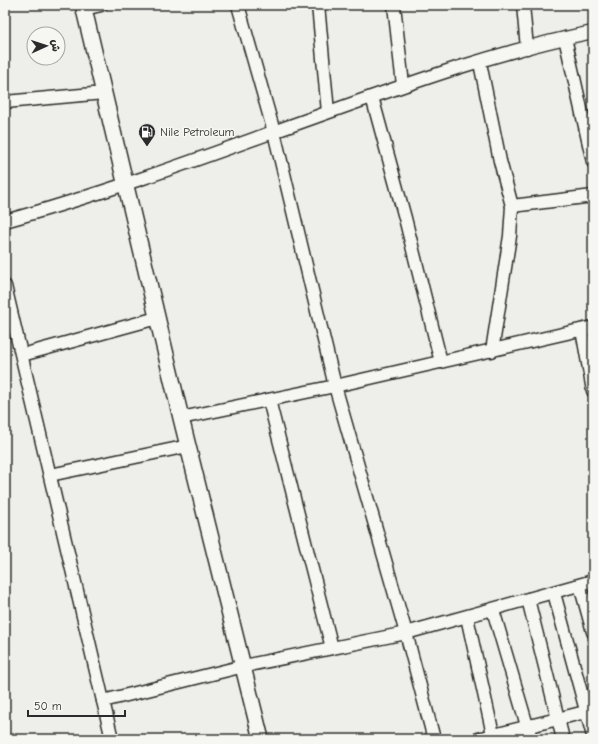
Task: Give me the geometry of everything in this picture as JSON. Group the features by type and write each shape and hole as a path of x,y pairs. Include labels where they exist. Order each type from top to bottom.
{"street":[{"path":"101,5 83,7 181,418 261,739"},
{"path":"238,5 274,132 335,386 406,633 434,739"},
{"path":"318,5 328,112"},
{"path":"394,5 403,85"},
{"path":"523,5 528,48"},
{"path":"5,221 126,184 403,85 528,48 593,32"},
{"path":"565,38 593,162"},
{"path":"480,63 500,161 512,206 509,243 492,351"},
{"path":"5,102 104,93"},
{"path":"372,97 405,218 440,362"},
{"path":"512,206 593,196"},
{"path":"5,286 112,739"},
{"path":"22,355 157,318"},
{"path":"181,418 335,386 587,329 593,391"},
{"path":"269,400 332,648"},
{"path":"50,475 188,446"},
{"path":"103,701 244,666 406,633 593,582"},
{"path":"580,585 593,632"},
{"path":"554,592 590,711 593,736"},
{"path":"528,599 563,739"},
{"path":"493,610 532,739"},
{"path":"467,617 493,737"},
{"path":"478,739 493,737 528,726 590,711"}],"place":[{"name":"Nile Petroleum","path":"147,147"}]}
